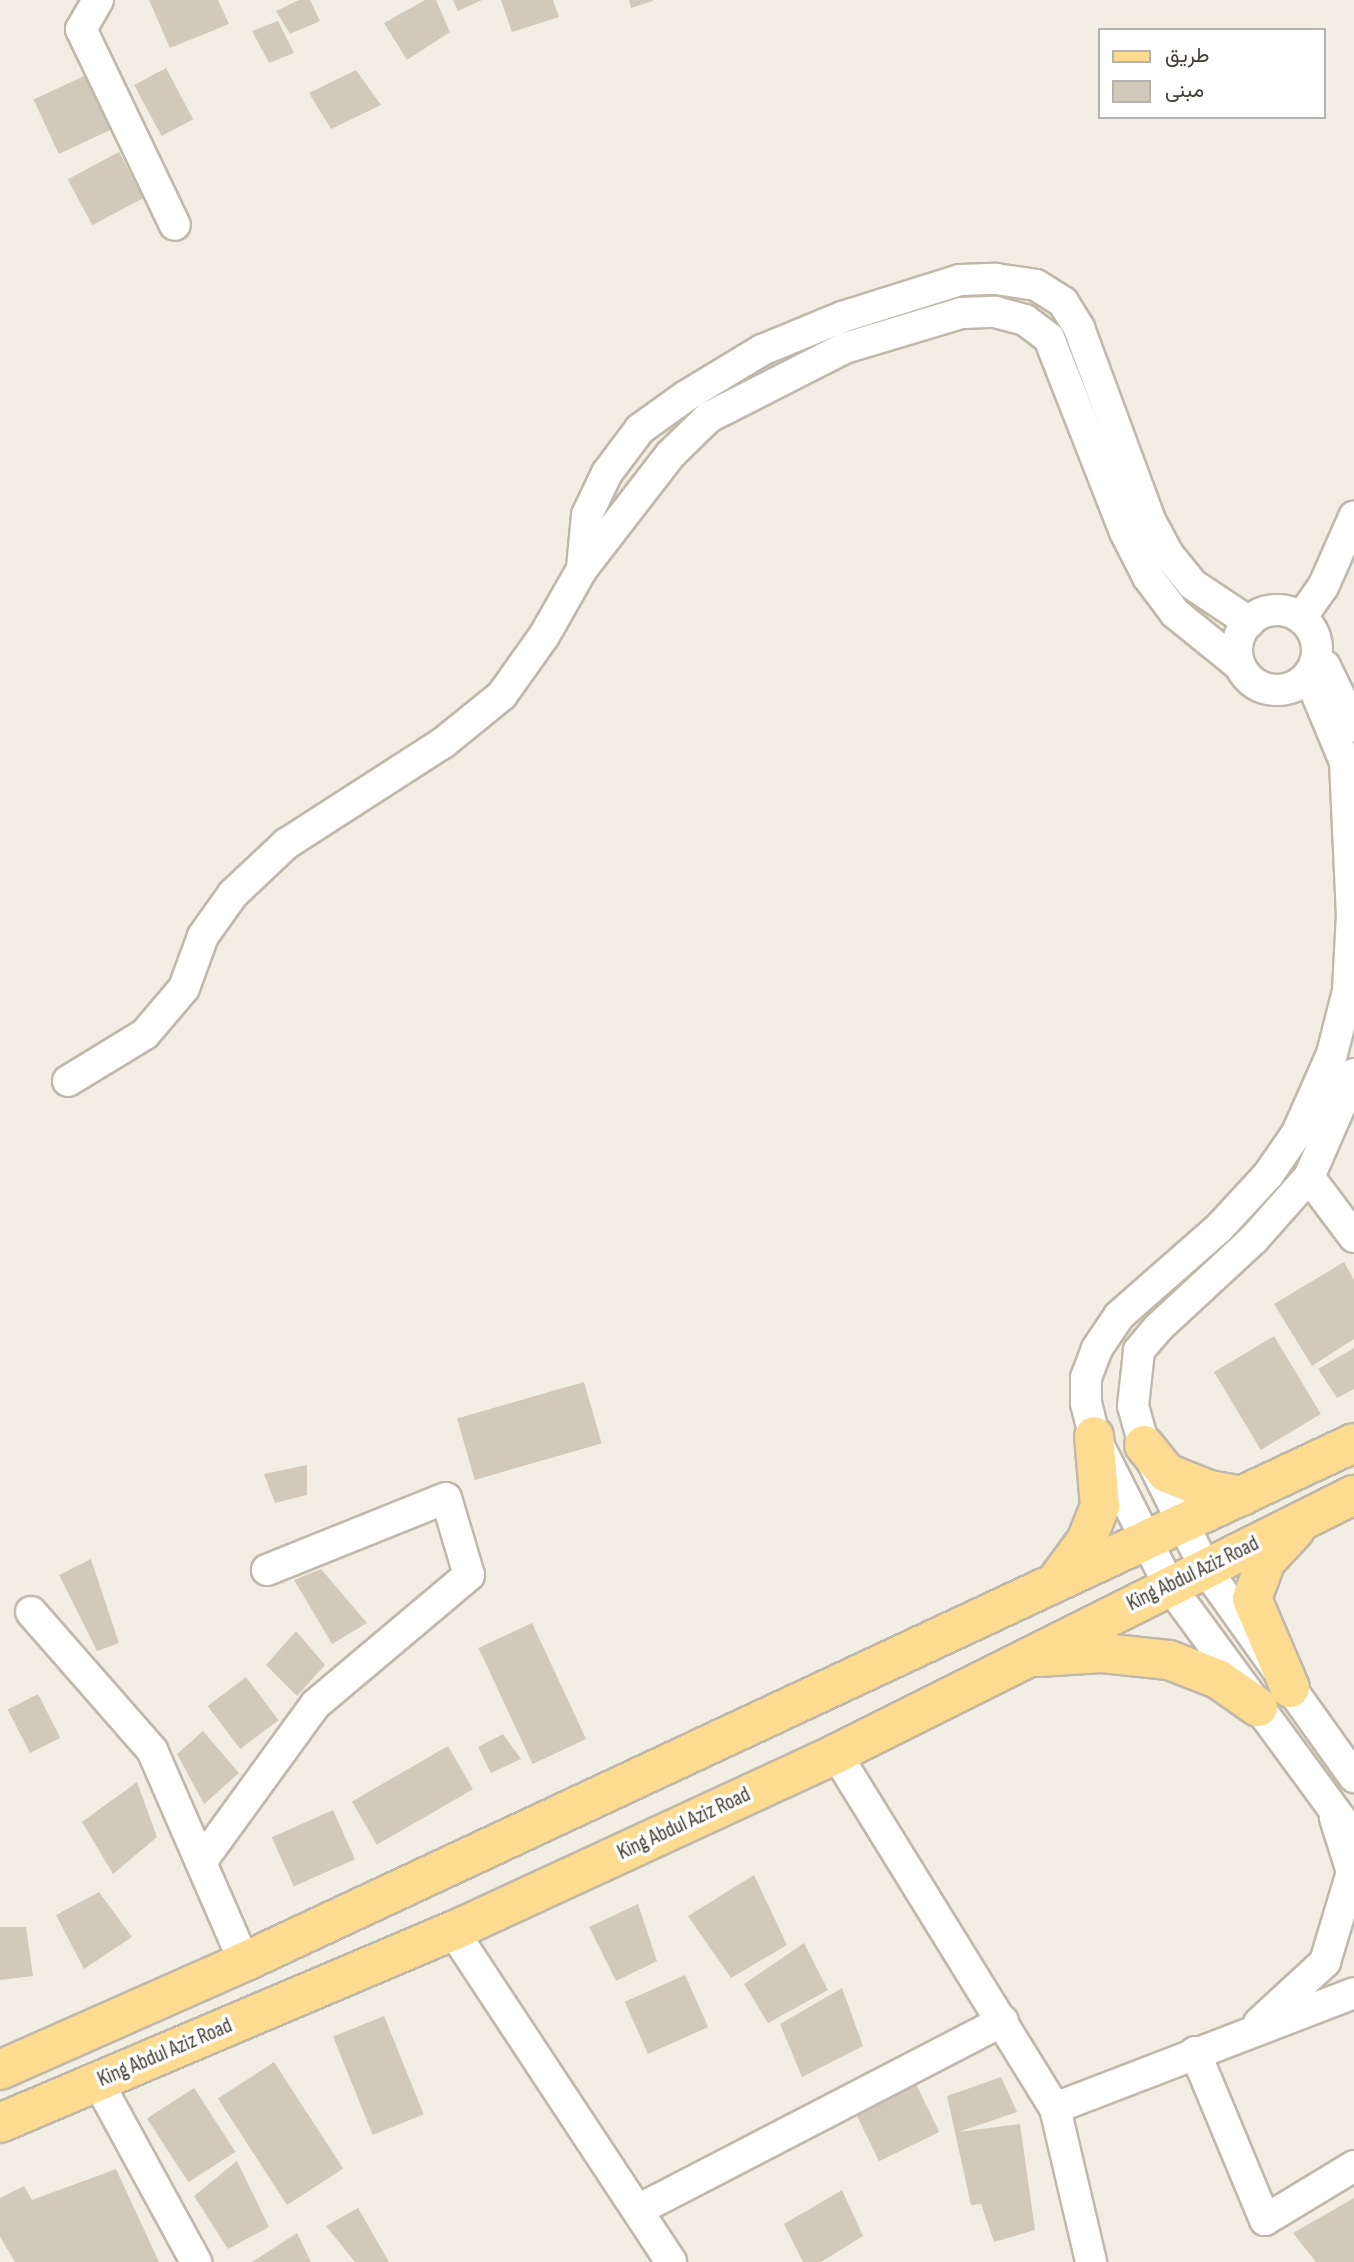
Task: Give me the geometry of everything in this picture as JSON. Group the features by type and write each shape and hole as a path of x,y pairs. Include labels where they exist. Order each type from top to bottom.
{"main road":[{"path":"1057,1579 1086,1541 1100,1507 1094,1436"},
{"path":"0,2070 244,1962 1144,1538 1242,1496 1354,1443"},
{"path":"1144,1445 1167,1473 1209,1490 1242,1496"},
{"name":"King Abdul Aziz Road","path":"0,2123 453,1931 836,1754 1205,1567 1354,1495"},
{"path":"1290,1688 1252,1599 1266,1561 1306,1519"},
{"path":"1023,1659 1102,1653 1158,1658 1218,1679 1258,1707"}],"street":[{"path":"98,0 81,29 175,225"},
{"path":"582,569 587,515 607,473 640,429 762,350 785,340 923,290 960,280 996,279 1036,285 1063,302 1079,328 1150,520 1168,554 1192,584 1249,622"},
{"path":"68,1081 145,1034 184,988 202,936 233,894 286,844 443,743 502,695 544,636 582,569 671,454 709,417 845,348 921,322 995,312 1025,320 1049,338 1125,532 1148,577 1175,612 1239,665 1258,685 1271,690 1285,690 1313,664"},
{"path":"1301,618 1322,587 1354,517"},
{"path":"1239,665 1238,637 1249,622 1278,609 1301,618 1310,627 1313,664 1345,762 1352,914 1348,991 1332,1054 1304,1114 1268,1175 1227,1219 1119,1316 1097,1349 1086,1378 1086,1404 1094,1436 1169,1585 1332,1811 1354,1837"},
{"path":"1313,664 1354,726"},
{"path":"1354,1074 1345,1122 1309,1177 1254,1239 1158,1328 1139,1351 1133,1406 1144,1445 1179,1523 1205,1567 1354,1777"},
{"path":"1304,1114 1345,1122"},
{"path":"1309,1177 1354,1237"},
{"path":"201,1862 316,1704 469,1574 446,1498 267,1570"},
{"path":"31,1612 152,1750 244,1962"},
{"path":"836,1754 1055,2108 1091,2262"},
{"path":"1247,2034 1325,1962 1352,1872 1332,1811"},
{"path":"453,1931 671,2262"},
{"path":"1055,2108 1354,1993"},
{"path":"638,2210 1003,2021"},
{"path":"1195,2052 1265,2220 1354,2166"},
{"path":"98,2081 196,2262"}],"building":[{"path":"149,0 218,0 229,24 170,48"},
{"path":"299,0 310,0 320,21 290,34 276,11"},
{"path":"425,0 436,0 450,32 407,60 384,23"},
{"path":"453,0 482,0 458,11"},
{"path":"501,0 553,0 559,17 512,32"},
{"path":"629,0 653,0 653,1 631,8"},
{"path":"278,21 294,53 269,63 252,31"},
{"path":"166,68 193,119 161,136 134,85"},
{"path":"356,70 381,105 331,129 309,93"},
{"path":"86,75 111,129 59,154 33,100"},
{"path":"119,152 143,198 92,225 68,179"},
{"path":"1344,1262 1354,1280 1354,1339 1312,1366 1274,1304"},
{"path":"1274,1336 1321,1414 1261,1450 1214,1372"},
{"path":"1354,1348 1354,1389 1337,1398 1318,1369"},
{"path":"584,1382 602,1444 475,1480 457,1418"},
{"path":"307,1465 307,1495 275,1503 264,1474"},
{"path":"91,1559 119,1643 97,1651 59,1575"},
{"path":"321,1569 367,1623 332,1644 294,1580"},
{"path":"532,1623 586,1739 533,1764 479,1648"},
{"path":"296,1631 325,1665 297,1696 266,1665"},
{"path":"246,1677 278,1720 240,1749 208,1706"},
{"path":"38,1694 60,1738 30,1753 8,1709"},
{"path":"203,1731 239,1773 204,1804 177,1754"},
{"path":"503,1734 521,1759 491,1773 478,1747"},
{"path":"448,1746 473,1789 377,1845 352,1802"},
{"path":"137,1782 157,1837 113,1874 82,1822"},
{"path":"333,1810 355,1859 294,1887 272,1837"},
{"path":"754,1875 787,1945 731,1978 688,1916"},
{"path":"99,1892 132,1937 84,1969 56,1915"},
{"path":"638,1904 657,1961 616,1981 589,1927"},
{"path":"0,1927 26,1927 33,1976 0,1980"},
{"path":"804,1943 828,1990 768,2023 744,1984"},
{"path":"685,1975 708,2027 648,2054 625,2002"},
{"path":"842,1988 863,2046 802,2077 780,2024"},
{"path":"384,2016 424,2114 373,2135 333,2037"},
{"path":"274,2062 343,2169 287,2205 218,2098"},
{"path":"1001,2077 1017,2112 958,2132 1020,2124 1035,2230 994,2242 981,2204 971,2205 947,2096"},
{"path":"913,2078 939,2132 879,2161 853,2107"},
{"path":"194,2088 235,2152 188,2182 147,2118"},
{"path":"237,2161 269,2227 228,2249 194,2196"},
{"path":"116,2169 159,2262 15,2262 0,2237 0,2198 24,2186 32,2200"},
{"path":"842,2190 863,2236 821,2262 803,2262 784,2224"},
{"path":"1354,2198 1354,2262 1316,2262 1293,2233"},
{"path":"358,2208 389,2262 355,2262 326,2226"},
{"path":"297,2233 311,2262 252,2262"}]}
